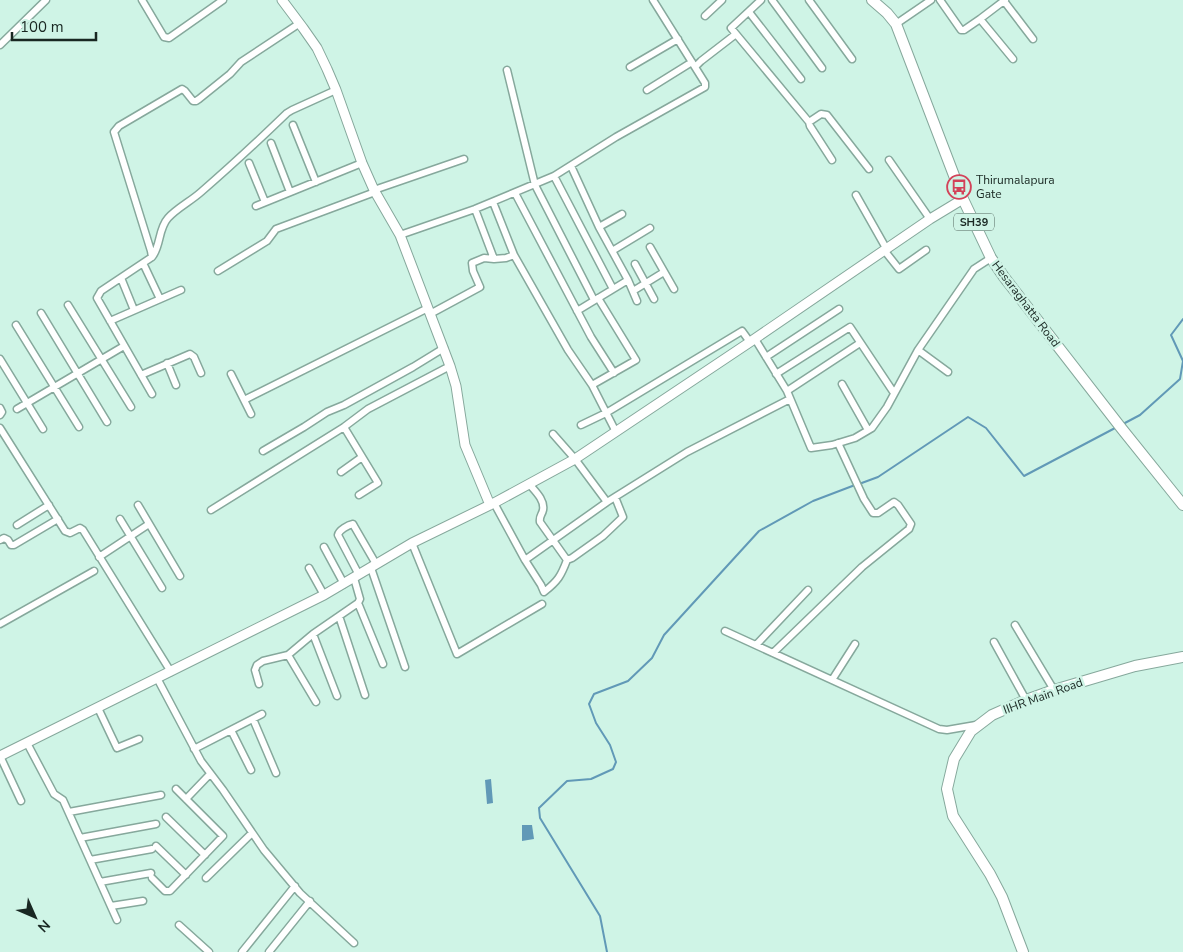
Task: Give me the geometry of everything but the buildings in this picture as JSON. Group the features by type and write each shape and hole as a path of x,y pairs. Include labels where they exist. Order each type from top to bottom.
{"main road":[{"name":"Hesaraghatta Road","path":"872,0 896,24 963,199 991,258 1119,426 1182,503"},
{"name":"IIHR Main Road","path":"1023,952 1002,897 990,874 953,816 947,789 954,759 971,731 992,715 1054,690 1135,666 1183,657"}],"street":[{"path":"0,45 46,0"},
{"path":"142,0 164,37 168,38 223,0"},
{"path":"282,0 317,48 336,90 362,163 374,191 400,235 444,348 456,386 465,445 492,504 544,592 561,575 567,560 603,536 623,517 615,497"},
{"path":"400,235 475,210 535,186 705,87 705,83 694,64 653,0"},
{"path":"705,16 722,0"},
{"path":"760,0 731,28 809,122 832,160"},
{"path":"772,0 822,68"},
{"path":"809,0 852,59"},
{"path":"896,24 931,0"},
{"path":"940,0 961,30 964,30 980,19 1004,0 1033,39"},
{"path":"748,12 801,79"},
{"path":"980,19 1013,60"},
{"path":"152,257 114,132 119,126 182,89 193,101 196,101 230,74 241,62 300,23"},
{"path":"648,90 701,61 736,34"},
{"path":"630,67 678,39"},
{"path":"507,70 535,186 596,299 636,360 592,385"},
{"path":"152,394 96,298 101,291 152,257 158,246 166,220 200,194 287,113 336,90"},
{"path":"809,122 821,114 827,115 869,169"},
{"path":"293,125 316,182"},
{"path":"271,142 290,192"},
{"path":"218,271 267,241 276,229 464,159"},
{"path":"889,160 930,219"},
{"path":"249,163 265,202"},
{"path":"256,206 362,163"},
{"path":"571,166 599,227 628,280 637,301"},
{"path":"554,176 613,289"},
{"path":"515,194 577,311 614,373"},
{"path":"856,195 885,249 899,269 926,250"},
{"path":"21,801 0,756 324,595 412,543 530,485 575,459 752,341 885,249 963,199"},
{"path":"493,202 514,256 568,350 592,385 616,432"},
{"path":"475,210 494,259"},
{"path":"599,227 622,214"},
{"path":"612,251 650,228"},
{"path":"650,247 674,289"},
{"path":"244,400 480,288 473,272 472,263 484,258 494,259 514,256"},
{"path":"581,425 606,413 742,331 766,357 787,391 811,448 832,445 855,438 872,428 887,407 918,350 974,269 991,258"},
{"path":"144,263 160,299"},
{"path":"635,264 654,299"},
{"path":"633,291 664,272"},
{"path":"121,278 134,310"},
{"path":"577,311 628,280"},
{"path":"110,321 181,290"},
{"path":"68,305 131,407"},
{"path":"766,357 839,309"},
{"path":"41,313 107,422"},
{"path":"16,325 79,427"},
{"path":"776,374 850,327 894,393"},
{"path":"787,391 860,343"},
{"path":"17,409 124,346"},
{"path":"263,452 327,412 344,405 413,368 444,348"},
{"path":"918,350 948,372"},
{"path":"141,375 190,354 194,357 201,373"},
{"path":"0,359 43,429"},
{"path":"167,363 176,385"},
{"path":"211,510 344,427 368,409 450,366"},
{"path":"231,374 251,414"},
{"path":"842,384 868,430"},
{"path":"525,560 607,502 687,452 790,399"},
{"path":"0,408 2,412 0,416"},
{"path":"344,427 378,482 359,495"},
{"path":"0,428 65,531 70,533 81,528 171,672"},
{"path":"553,434 575,459 607,502"},
{"path":"773,653 862,567 909,529 911,524 894,502 878,513 873,513 864,500 838,443"},
{"path":"341,472 362,457"},
{"path":"530,485 541,498 543,511 540,522 567,560"},
{"path":"17,525 49,505"},
{"path":"138,505 180,576"},
{"path":"120,518 162,588"},
{"path":"0,540 4,538 11,545 14,545 58,519"},
{"path":"99,557 149,524"},
{"path":"259,684 255,670 257,665 264,661 288,656 314,634 358,603 360,599 356,576 338,535 339,532 350,524 353,524 373,566 406,667"},
{"path":"412,543 457,654 542,604"},
{"path":"324,547 344,584"},
{"path":"309,568 324,595"},
{"path":"0,624 94,571"},
{"path":"756,645 808,590"},
{"path":"358,603 383,664"},
{"path":"339,616 365,695"},
{"path":"1015,625 1054,690"},
{"path":"725,631 939,729 947,730 980,725"},
{"path":"314,634 337,696"},
{"path":"994,642 1026,700"},
{"path":"832,680 855,644"},
{"path":"288,656 316,702"},
{"path":"158,678 200,761 223,790 264,850 295,886 354,943"},
{"path":"98,708 117,748 139,739"},
{"path":"194,749 262,714"},
{"path":"253,719 276,773"},
{"path":"231,730 251,770"},
{"path":"26,743 54,794 63,800 117,920"},
{"path":"186,799 210,774"},
{"path":"100,882 151,876 165,891 169,892 222,837 222,834 176,789"},
{"path":"69,812 161,795"},
{"path":"166,817 205,855"},
{"path":"80,838 156,824"},
{"path":"206,878 252,833"},
{"path":"90,860 154,847 186,875"},
{"path":"242,952 295,886"},
{"path":"111,906 143,901"},
{"path":"269,952 310,901"},
{"path":"179,925 209,952"}],"water":[{"path":"491,779 493,803 487,804 485,780"},
{"path":"522,825 532,825 534,839 522,841"}],"waterway":[{"path":"1183,319 1171,335 1183,361"},
{"path":"1123,424 1140,415 1180,379 1183,361"},
{"path":"859,484 878,477 968,417 986,428 1024,476 1117,427"},
{"path":"607,952 600,916 540,818 539,808 567,781 591,779 613,769 616,762 610,745 596,723 589,704 594,694 628,681 652,658 664,635 759,531 813,501 855,485"}],"place":[{"name":"Thirumalapura Gate","path":"959,187"}]}
